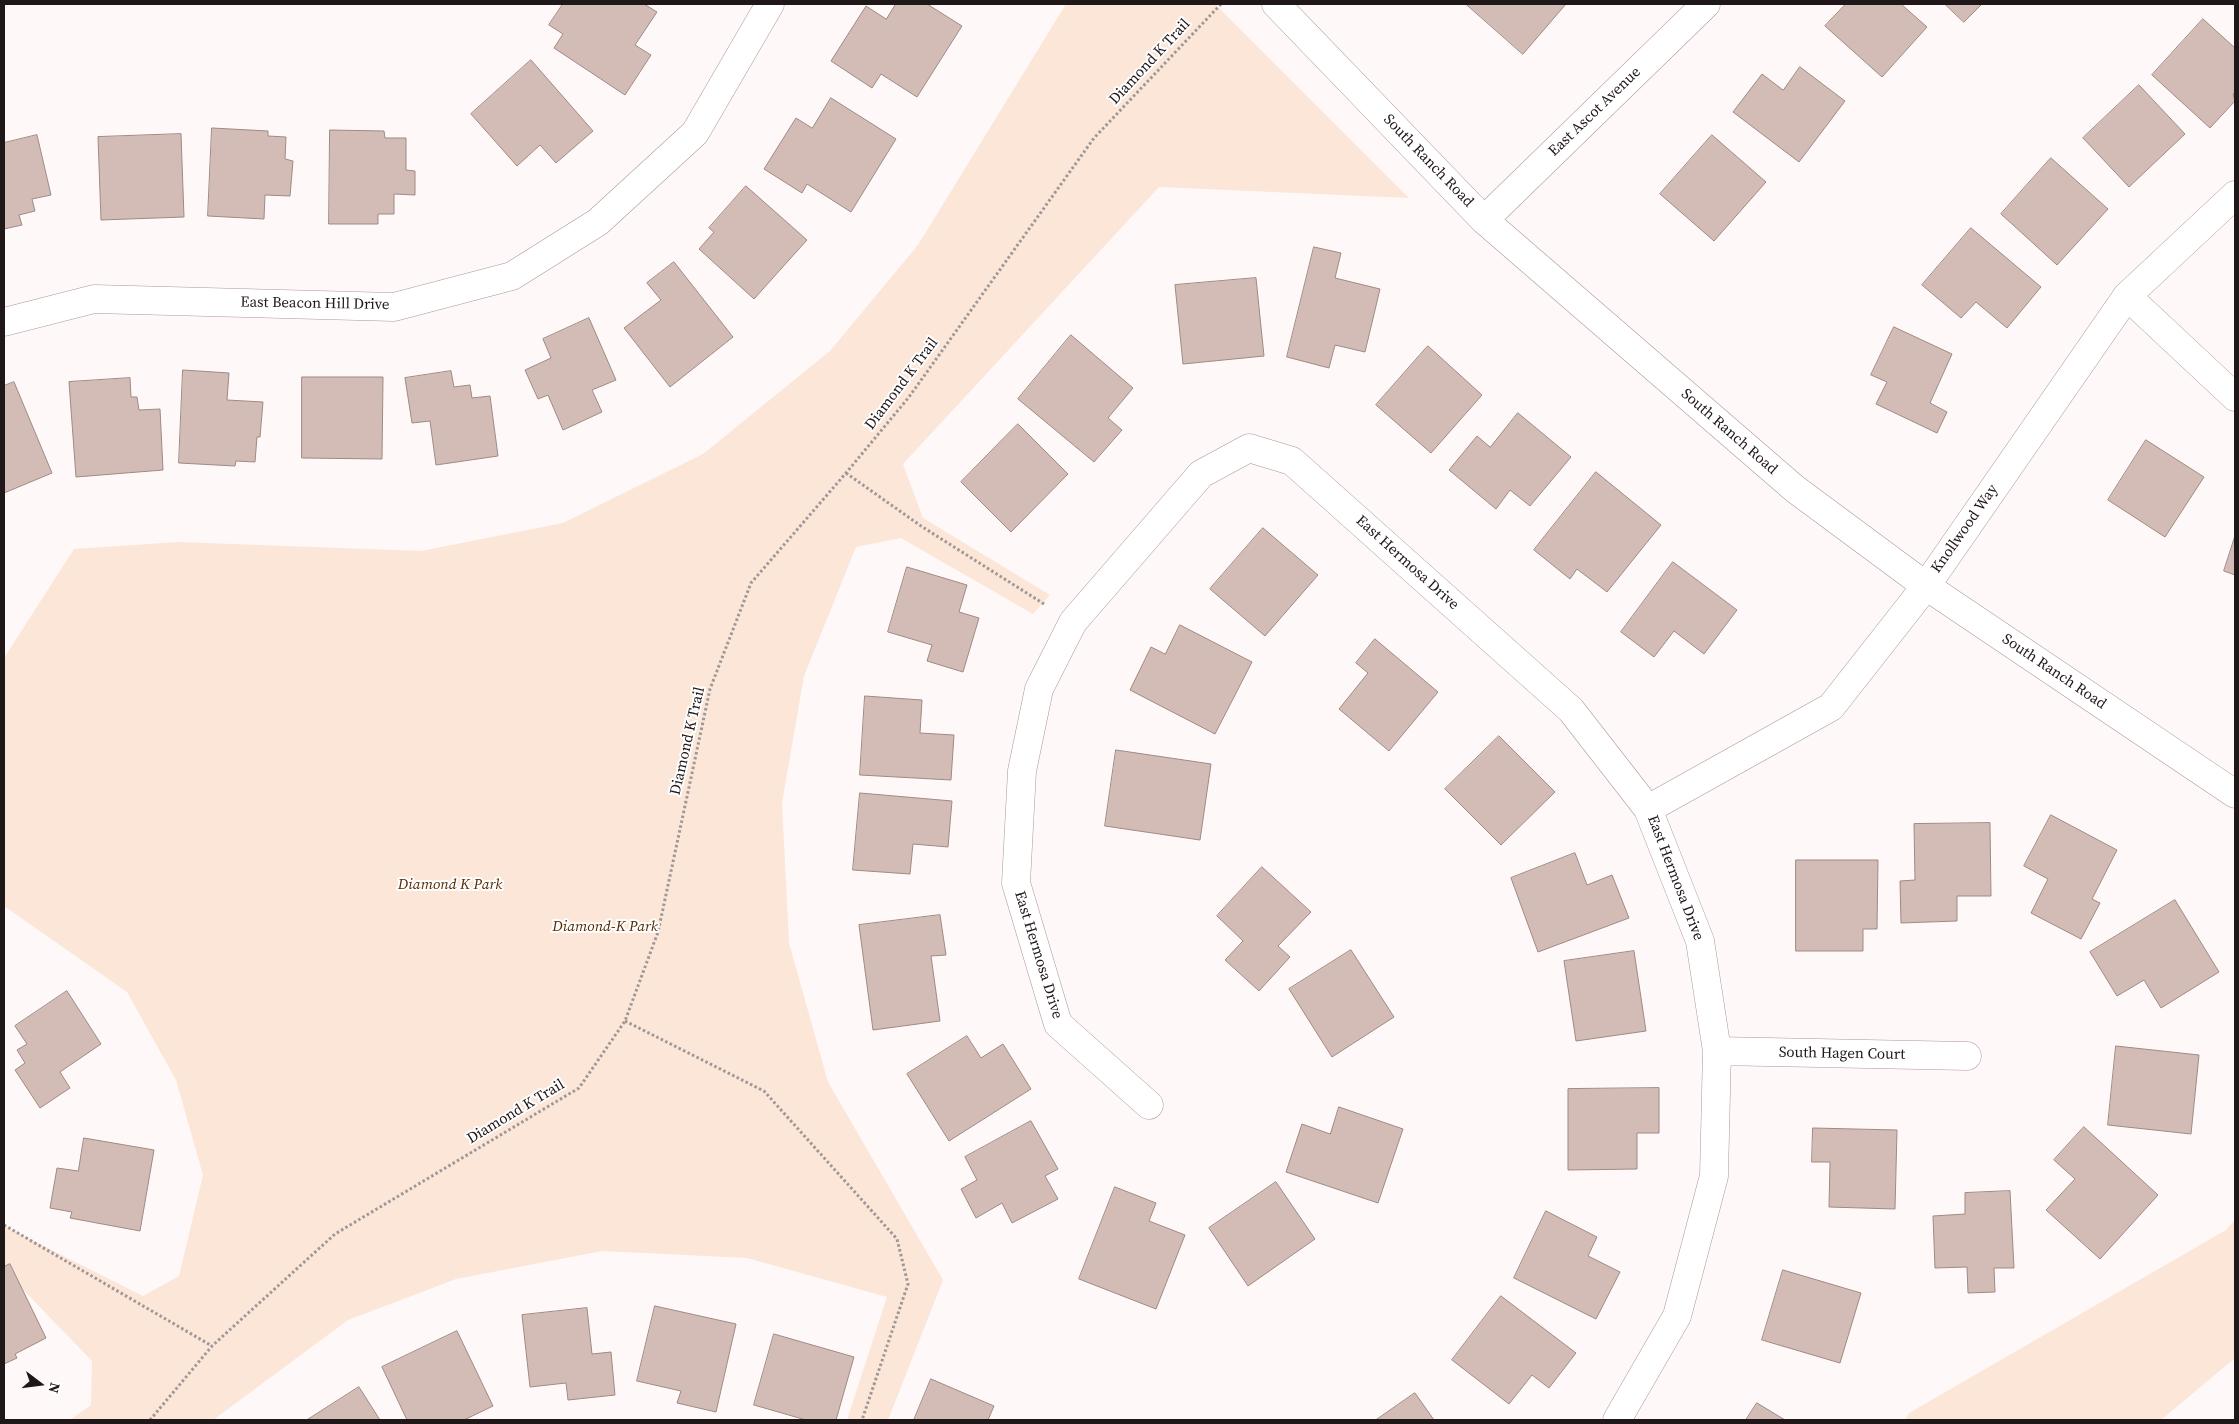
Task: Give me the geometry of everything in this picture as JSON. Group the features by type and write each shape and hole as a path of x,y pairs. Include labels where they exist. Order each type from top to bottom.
{"street":[{"name":"East Beacon Hill Drive","path":"4,322 94,299 394,307 512,276 598,222 695,133 770,4"},
{"name":"South Ranch Road","path":"1276,4 1484,220 1795,489 1926,586 2235,794"},
{"name":"East Ascot Avenue","path":"1484,220 1706,4"},
{"name":"Knollwood Way","path":"1648,809 1831,707 1926,586 2127,296 2235,195"},
{"path":"2127,296 2235,397"},
{"name":"East Hermosa Drive","path":"1149,1106 1058,1024 1016,883 1022,771 1039,689 1073,622 1201,474 1249,448 1292,461 1571,710 1648,809 1700,941 1716,1051 1714,1176 1677,1316 1617,1420"},
{"name":"South Hagen Court","path":"1716,1051 1967,1056"}],"path":[{"name":"Diamond K Trail","path":"150,1420 212,1346 335,1234 579,1088 625,1021 658,932 710,689 751,583 909,397 1094,138 1221,4"},
{"path":"846,473 921,526 1073,622"},
{"path":"625,1021 764,1091 897,1239 908,1284 862,1420"},
{"path":"4,1225 212,1346"}],"green space":[{"name":"Diamond K Park","path":"1066,4 1215,4 1409,198 1159,187 903,464 923,518 1050,595 1033,614 901,538 856,547 804,676 782,803 789,943 828,1082 943,1280 888,1420 847,1420 887,1297 747,1258 602,1251 456,1279 348,1320 213,1420 70,1420 91,1405 92,1361 4,1270 4,1226 143,1296 179,1276 203,1175 176,1080 127,992 4,906 4,658 74,549 178,542 421,551 563,523 703,454 830,351 918,245"},
{"path":"2235,1220 2235,1358 2161,1420 1905,1420 1909,1413 2226,1230"}],"building":[{"path":"563,4 644,4 657,12 635,45 651,55 625,95 554,48 563,34 549,25"},
{"path":"896,4 927,4 962,26 917,97 881,74 872,88 831,61 866,6 886,19"},
{"path":"1466,4 1566,4 1523,54"},
{"path":"1846,4 1901,4 1927,27 1882,77 1825,26"},
{"path":"1945,4 1982,4 1964,22"},
{"path":"2203,19 2235,48 2235,92 2233,94 2235,101 2210,128 2152,75"},
{"path":"531,60 593,131 556,163 540,145 517,166 471,114"},
{"path":"1800,67 1845,101 1799,162 1733,112 1762,74 1783,90"},
{"path":"2139,85 2185,134 2129,187 2083,138"},
{"path":"831,98 896,139 851,212 807,184 802,193 764,169 796,118 812,128"},
{"path":"212,128 268,131 268,136 286,137 285,159 293,161 290,196 265,195 264,219 208,216"},
{"path":"330,130 384,131 385,138 406,138 406,170 415,171 415,195 394,194 394,214 378,214 378,224 329,224"},
{"path":"181,134 184,217 101,220 98,137"},
{"path":"37,135 51,195 32,199 35,211 19,215 22,225 4,229 4,143"},
{"path":"1712,135 1766,182 1714,241 1660,194"},
{"path":"2051,158 2108,209 2057,265 2001,214"},
{"path":"746,186 807,240 754,299 699,249 714,232 709,228"},
{"path":"1971,228 2041,287 2007,328 1976,302 1961,318 1922,285"},
{"path":"1314,247 1341,253 1335,278 1380,289 1365,352 1335,345 1329,368 1287,357"},
{"path":"674,262 733,337 670,387 624,328 661,300 647,283"},
{"path":"1256,278 1264,356 1183,364 1175,285"},
{"path":"589,318 616,380 592,390 602,412 563,430 548,395 538,399 525,370 551,358 543,339"},
{"path":"1894,327 1952,354 1930,403 1947,412 1937,433 1876,404 1887,382 1871,375"},
{"path":"1071,335 1133,388 1108,418 1122,430 1094,462 1018,399"},
{"path":"1428,346 1482,395 1431,453 1376,405"},
{"path":"183,370 229,373 227,400 263,402 260,437 257,437 255,462 236,461 235,466 179,463"},
{"path":"451,371 454,387 470,385 472,398 490,396 498,456 436,465 430,421 412,423 405,378"},
{"path":"302,377 383,377 382,459 302,458"},
{"path":"130,378 131,397 137,397 139,410 160,409 163,470 76,477 69,382"},
{"path":"14,382 52,473 4,493 4,386"},
{"path":"1518,413 1571,457 1530,506 1510,490 1496,509 1449,470 1477,436 1490,447"},
{"path":"1018,424 1068,474 1011,532 961,482"},
{"path":"2146,440 2204,477 2165,537 2108,500"},
{"path":"1596,472 1661,525 1607,592 1577,569 1570,579 1534,550"},
{"path":"1263,528 1318,575 1265,636 1210,589"},
{"path":"2235,536 2235,575 2224,571"},
{"path":"1673,562 1737,610 1704,654 1674,631 1654,657 1621,632"},
{"path":"907,567 967,585 959,612 979,618 963,672 927,661 932,645 888,632"},
{"path":"1180,625 1252,662 1215,734 1130,690 1151,647 1165,654"},
{"path":"1375,639 1438,692 1389,751 1339,709 1368,673 1356,663"},
{"path":"865,696 922,700 920,733 954,735 951,780 860,775"},
{"path":"1499,736 1555,792 1501,845 1445,789"},
{"path":"1116,750 1211,764 1200,840 1105,826"},
{"path":"860,793 952,801 948,847 913,844 910,874 853,870"},
{"path":"2051,815 2117,850 2092,899 2100,903 2081,939 2031,913 2048,879 2024,866"},
{"path":"1990,823 1991,896 1957,896 1957,921 1901,923 1900,881 1915,880 1914,824"},
{"path":"1575,853 1587,885 1612,875 1629,918 1538,952 1511,878"},
{"path":"1796,860 1878,860 1877,929 1863,929 1863,951 1796,951"},
{"path":"1262,867 1311,912 1278,946 1290,957 1259,991 1225,960 1243,941 1217,916"},
{"path":"2175,900 2219,972 2161,1008 2144,980 2117,996 2090,952"},
{"path":"940,915 946,955 931,956 940,1021 873,1030 859,925"},
{"path":"1351,950 1394,1017 1332,1057 1289,989"},
{"path":"1634,951 1646,1031 1576,1041 1564,961"},
{"path":"67,991 101,1044 60,1072 70,1088 40,1108 15,1070 25,1063 17,1050 27,1044 15,1026"},
{"path":"967,1036 981,1058 1003,1044 1031,1089 949,1141 907,1074"},
{"path":"2116,1046 2199,1055 2191,1134 2108,1125"},
{"path":"1659,1088 1659,1133 1637,1133 1637,1169 1568,1170 1568,1089"},
{"path":"1339,1107 1403,1129 1378,1203 1286,1172 1302,1124 1330,1134"},
{"path":"1031,1121 1058,1169 1045,1176 1058,1199 1012,1223 1002,1203 976,1218 961,1189 977,1180 965,1157"},
{"path":"2084,1127 2158,1195 2100,1259 2046,1210 2075,1179 2054,1160"},
{"path":"1813,1128 1897,1130 1895,1209 1829,1207 1830,1162 1812,1162"},
{"path":"84,1138 154,1150 140,1231 70,1218 72,1212 50,1208 57,1168 78,1171"},
{"path":"1276,1182 1315,1239 1248,1286 1209,1228"},
{"path":"1115,1187 1156,1203 1149,1221 1185,1235 1156,1309 1079,1279"},
{"path":"2010,1191 2014,1268 1994,1268 1995,1292 1968,1293 1967,1267 1935,1268 1933,1216 1965,1214 1965,1193"},
{"path":"1546,1211 1597,1237 1588,1256 1620,1272 1596,1319 1514,1278"},
{"path":"10,1264 46,1338 15,1354 17,1358 4,1364 4,1267"},
{"path":"1783,1270 1861,1293 1840,1363 1762,1340"},
{"path":"1501,1296 1576,1353 1549,1388 1532,1375 1509,1404 1452,1360"},
{"path":"655,1306 736,1324 716,1412 677,1403 681,1391 637,1381"},
{"path":"587,1308 592,1354 611,1352 615,1395 568,1400 566,1383 530,1387 522,1315"},
{"path":"457,1331 493,1406 464,1420 407,1420 382,1367"},
{"path":"774,1334 854,1357 836,1420 806,1420 754,1405"},
{"path":"931,1379 994,1406 988,1420 914,1420"},
{"path":"359,1387 380,1420 307,1420"},
{"path":"1415,1393 1434,1420 1376,1420"},
{"path":"1757,1403 1785,1420 1746,1420"}],"park label":[{"name":"Diamond-K Park","path":"605,927"}]}
